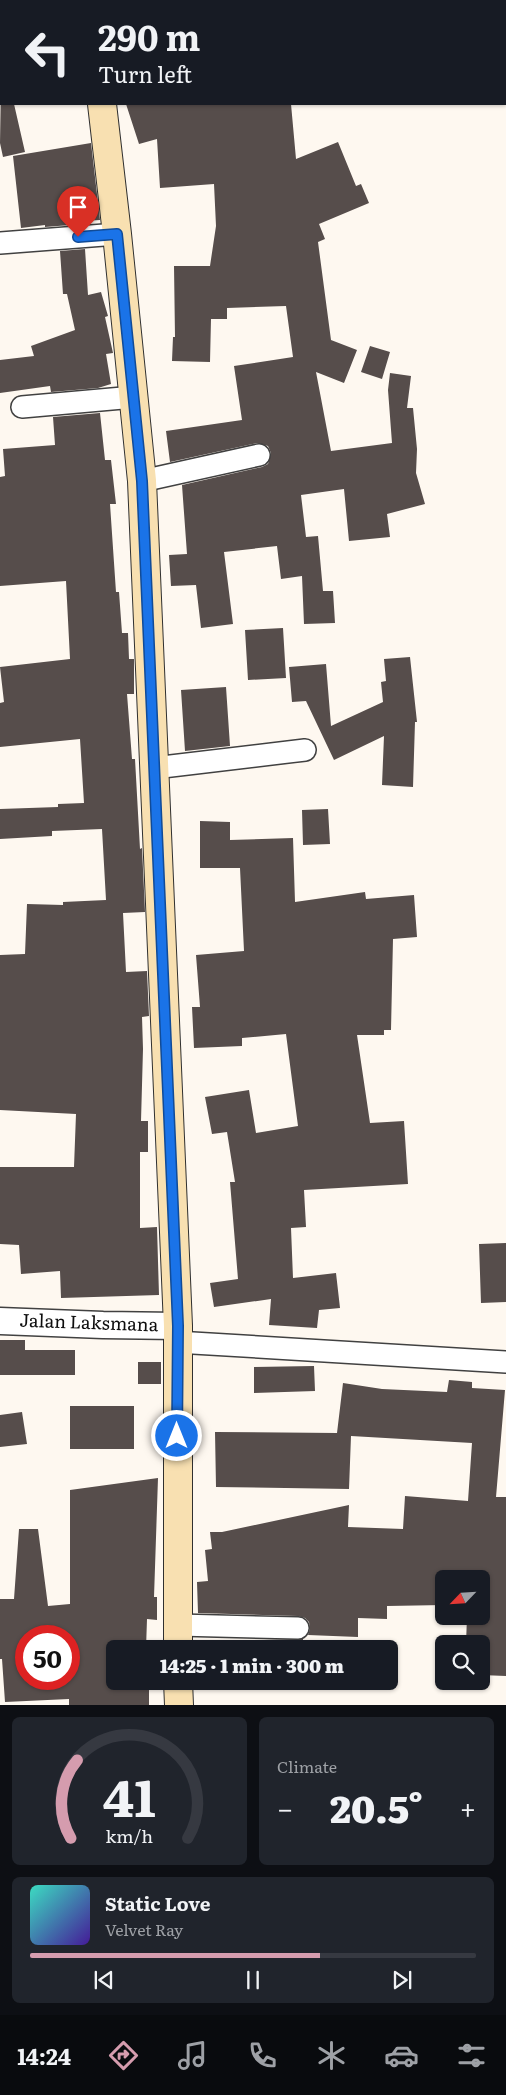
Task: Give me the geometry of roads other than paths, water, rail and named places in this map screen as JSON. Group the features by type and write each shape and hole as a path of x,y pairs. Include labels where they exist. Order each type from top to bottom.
{"main road":[{"path":"102,105 142,481 177,1334 178,1637"},
{"path":"178,1690 178,1705"}],"street":[{"path":"0,243 117,234"},
{"path":"22,407 134,397"},
{"path":"142,481 259,455"},
{"path":"154,768 305,750"},
{"name":"Jalan Laksmana","path":"0,1320 103,1326 177,1334"},
{"path":"177,1334 506,1362"},
{"path":"178,1637 298,1628"}]}
